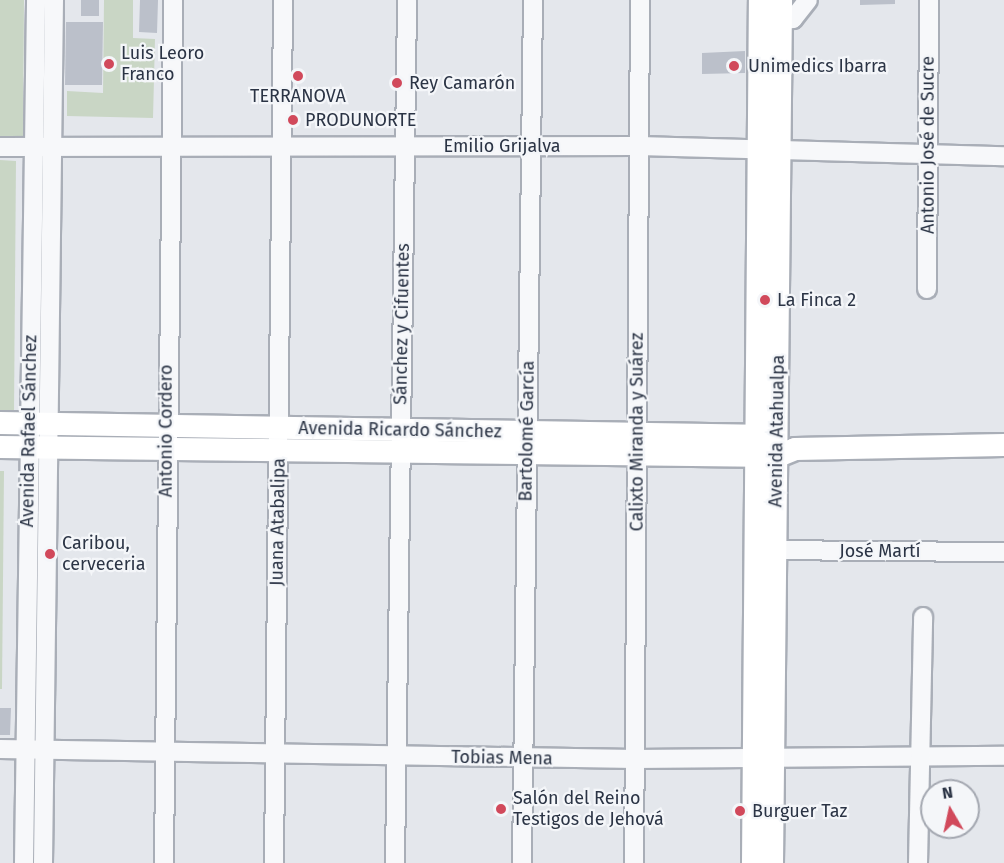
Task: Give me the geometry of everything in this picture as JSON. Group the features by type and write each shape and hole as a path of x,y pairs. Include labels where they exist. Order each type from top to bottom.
{"main road":[{"name":"Avenida Atahualpa","path":"760,0 759,147 773,446"},
{"name":"Avenida Atahualpa","path":"753,863 763,759 765,550 773,446 782,148 781,10"},
{"name":"Avenida Ricardo Sánchez","path":"0,423 280,428 526,455 637,443"},
{"name":"Avenida Ricardo Sánchez","path":"0,447 280,451 527,432 637,443 773,446 1004,445"},
{"name":"Avenida Atahualpa","path":"763,759 772,863"}],"street":[{"name":"Avenida Rafael Sánchez","path":"24,863 34,750 38,448 34,147 36,0"},
{"name":"Avenida Rafael Sánchez","path":"38,423 53,147 54,0"},
{"name":"Antonio Cordero","path":"164,863 166,426 173,0"},
{"name":"Juana Atabalipa","path":"274,863 273,753 280,451 283,0"},
{"name":"Sánchez y Cifuentes","path":"395,863 407,0"},
{"name":"Bartolomé García","path":"522,863 526,455 534,146 533,0"},
{"name":"Calixto Miranda y Suárez","path":"634,863 640,0"},
{"path":"781,10 793,19 808,0"},
{"name":"Antonio José de Sucre","path":"927,289 929,0"},
{"name":"Emilio Grijalva","path":"0,147 759,147 1004,156"},
{"name":"José Martí","path":"765,550 1004,552"},
{"path":"918,863 918,754 923,617"},
{"name":"Tobias Mena","path":"0,749 635,759 763,759 918,754 1004,756"},
{"name":"Avenida Rafael Sánchez","path":"34,750 43,863"}],"green space":[{"path":"0,0 24,0 23,136 0,136"},
{"path":"104,0 133,0 133,38 155,39 153,118 67,116 67,91 103,93"},
{"path":"0,160 16,161 14,413 0,413"},
{"path":"0,471 4,471 2,689 0,689"}],"building":[{"path":"81,0 99,0 99,16 81,16"},
{"path":"140,0 158,0 157,33 139,32"},
{"path":"860,0 895,0 895,4 860,5"},
{"path":"66,22 103,22 102,85 65,85"},
{"path":"745,51 745,73 702,74 702,53"},
{"path":"0,708 11,708 10,735 0,735"}],"place":[{"name":"Luis Leoro Franco","path":"109,64"},
{"name":"Unimedics Ibarra","path":"734,66"},
{"name":"TERRANOVA","path":"298,76"},
{"name":"Rey Camarón","path":"397,83"},
{"name":"PRODUNORTE","path":"293,120"},
{"name":"La Finca 2","path":"765,300"},
{"name":"Caribou, cerveceria","path":"50,554"},
{"name":"Salón del Reino Testigos de Jehová","path":"501,809"},
{"name":"Burguer Taz","path":"740,811"}]}
